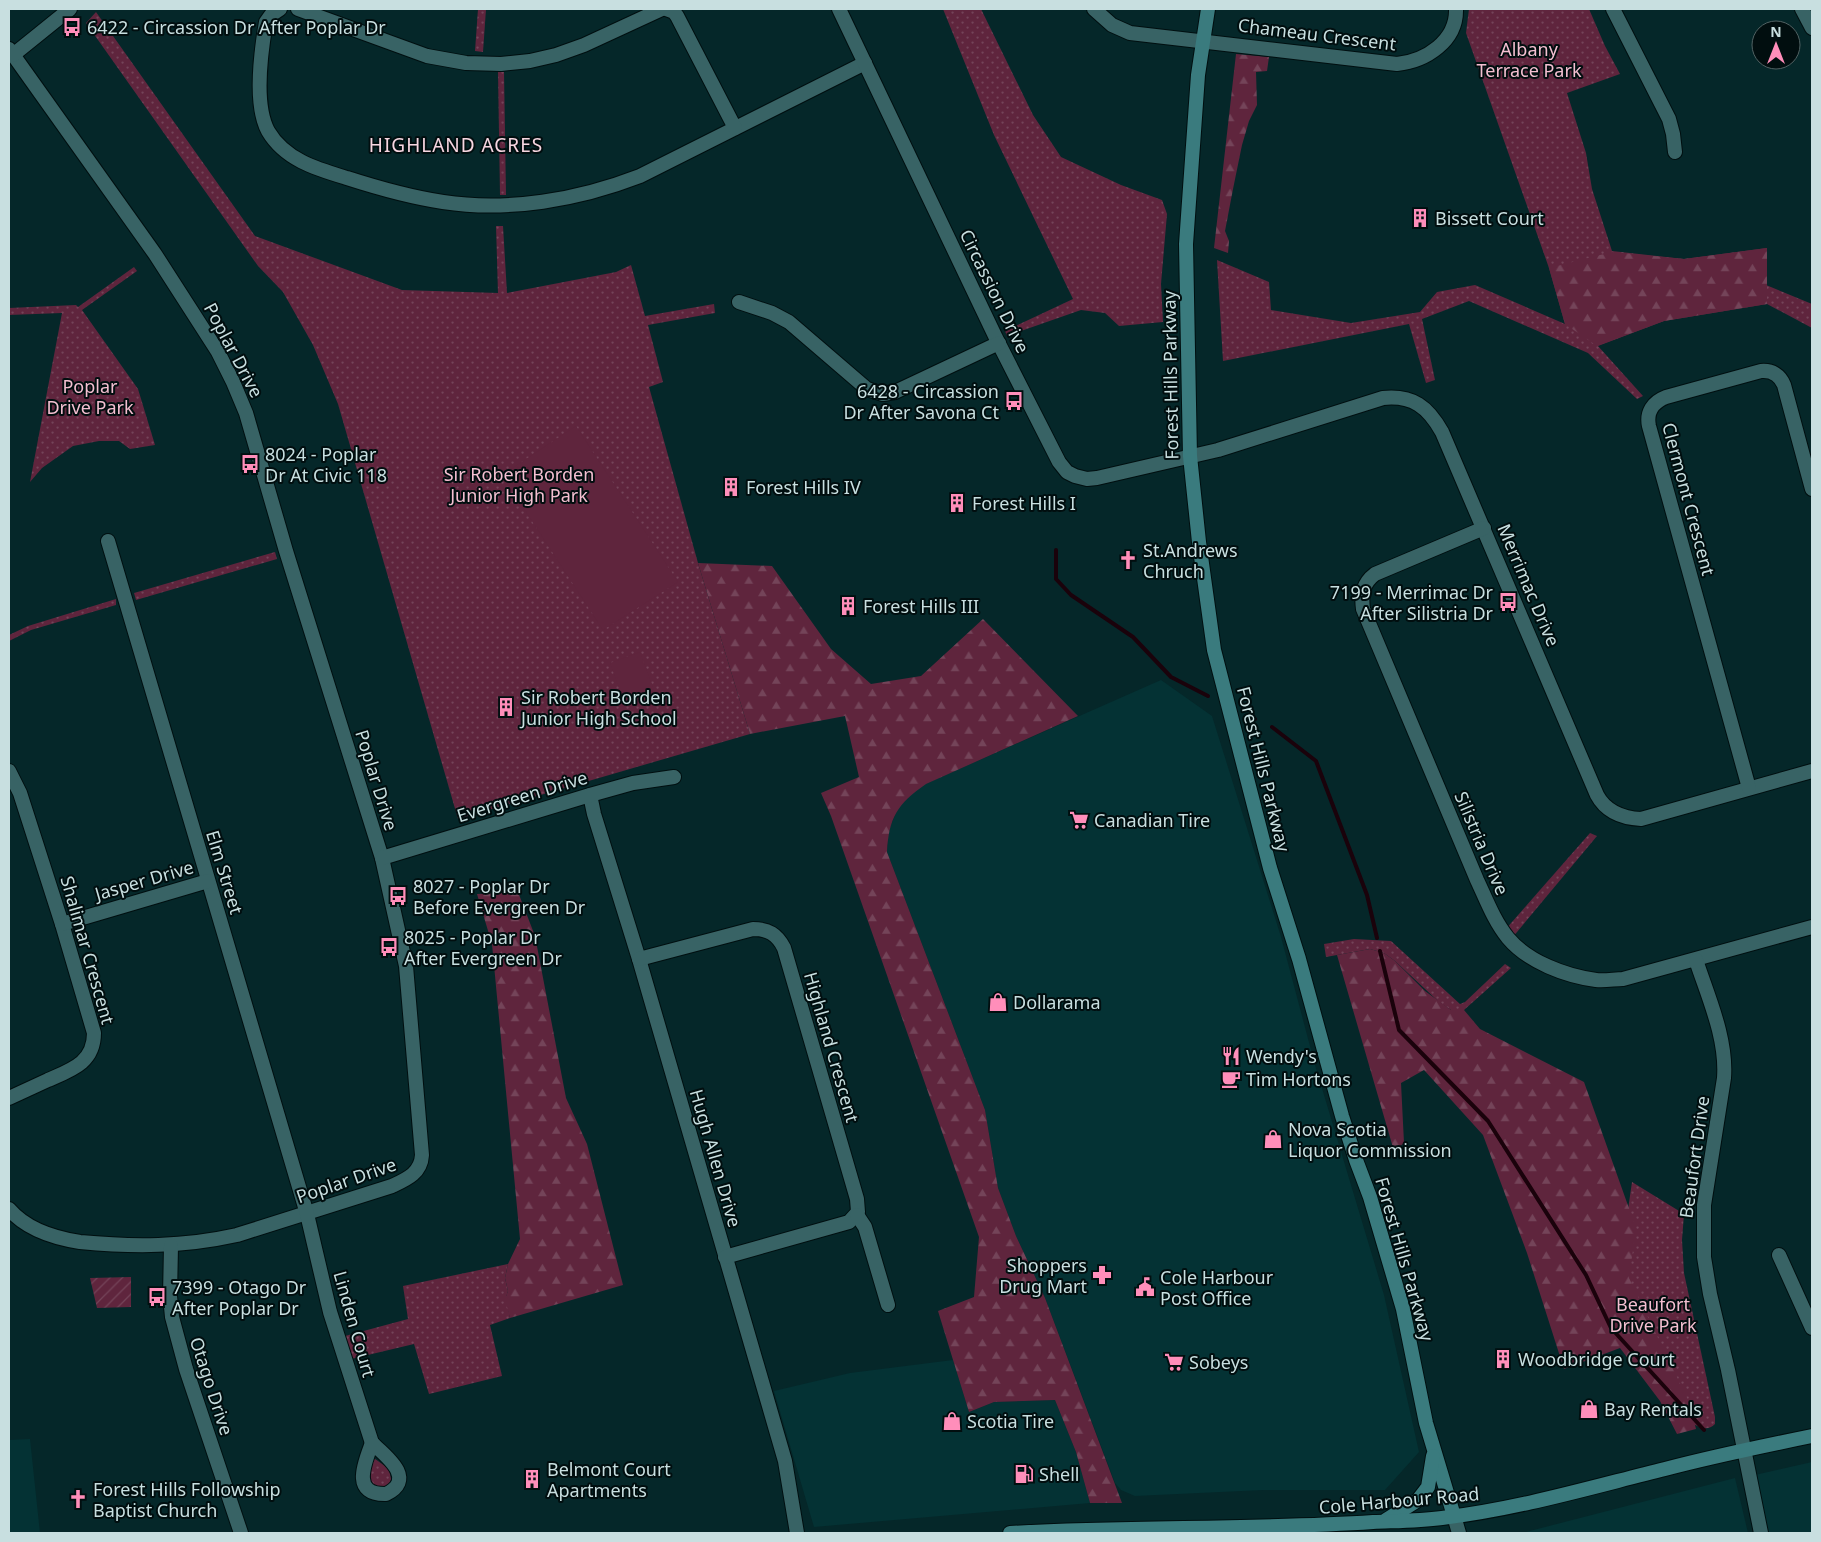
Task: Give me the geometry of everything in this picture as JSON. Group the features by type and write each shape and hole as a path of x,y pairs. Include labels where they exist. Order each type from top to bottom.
{"main road":[{"name":"Forest Hills Parkway","path":"1208,9 1197,85 1186,236 1190,456 1198,533 1214,650 1270,868 1299,959 1345,1124 1370,1197 1403,1309 1426,1423 1454,1516"},
{"name":"Cole Harbour Road","path":"1010,1533 1070,1530 1308,1527 1454,1516 1603,1486 1667,1468 1812,1436"},
{"path":"1384,1522 1418,1500 1428,1487 1433,1450"}],"street":[{"path":"11,52 70,9"},
{"path":"280,9 271,15 266,22 260,99 262,112 269,131 282,150 298,161 374,186 461,204 504,205 566,198 616,185 640,176 865,63"},
{"path":"298,9 427,56 466,63 501,64 530,61 556,55 584,45 664,9 674,12 677,16 735,128"},
{"name":"Circassion Drive","path":"839,9 999,342 1054,453 1067,472 1082,478 1097,478 1190,456"},
{"name":"Chameau Crescent","path":"1094,9 1112,25 1130,33 1397,64 1407,63 1436,50 1453,28 1456,9"},
{"path":"1613,9 1669,120 1675,152"},
{"path":"1802,9 1812,28"},
{"name":"Poplar Drive","path":"9,1209 22,1222 67,1240 102,1244 171,1246 237,1235 392,1186 405,1180 417,1171 422,1159 406,966 382,858 286,551 246,412 234,382 218,352 155,254 11,52"},
{"path":"739,302 772,313 789,322 863,386 878,394 895,392 999,342"},
{"name":"Clermont Crescent","path":"1749,788 1648,422 1649,412 1654,405 1666,397 1761,372 1767,371 1775,374 1783,382 1812,489"},
{"name":"Merrimac Drive","path":"1190,456 1218,450 1378,399 1391,397 1404,399 1424,407 1437,423 1484,528 1597,794 1605,806 1613,813 1624,817 1641,819 1812,772"},
{"name":"Silistria Drive","path":"1484,528 1375,574 1364,587 1362,600 1367,618 1490,908 1508,937 1519,949 1543,964 1579,977 1598,980 1623,979 1812,927"},
{"name":"Elm Street","path":"108,541 307,1214"},
{"name":"Shalimar Crescent","path":"9,771 20,793 62,924 93,1030 93,1047 87,1057 77,1066 9,1098"},
{"name":"Evergreen Drive","path":"382,858 633,783 674,777"},
{"name":"Hugh Allen Drive","path":"590,795 594,814 639,959 724,1257 785,1461 797,1533"},
{"name":"Jasper Drive","path":"62,924 208,881"},
{"name":"Highland Crescent","path":"639,959 752,928 768,930 778,938 784,948 857,1199 859,1209 856,1216 865,1227 888,1305"},
{"name":"Beaufort Drive","path":"1696,960 1721,1039 1724,1061 1724,1078 1704,1205 1704,1257 1710,1294 1728,1370 1761,1533"},
{"name":"Linden Court","path":"307,1214 330,1312 372,1443"},
{"path":"724,1257 849,1222 856,1216"},
{"name":"Otago Drive","path":"171,1246 170,1296 172,1317 186,1369 241,1533"},
{"path":"1779,1255 1812,1328"},
{"path":"1454,1516 1458,1533"}],"shaded area":[{"path":"1161,680 1212,716 1281,937 1315,1065 1384,1295 1419,1452 1385,1490 1263,1490 1135,1496 1121,1490 1115,1483 1045,1298 1016,1236 998,1188 985,1110 887,852 888,832 898,808 925,784"},
{"path":"953,1360 969,1412 994,1402 1055,1400 1076,1452 1090,1503 814,1527 774,1391 850,1373"},
{"path":"30,1439 40,1533 9,1533 9,1440"},
{"path":"1812,1462 1812,1533 1765,1533 1755,1475"},
{"path":"1735,1478 1748,1533 1522,1533"}],"green space":[{"path":"478,9 486,9 483,52 475,51"},
{"path":"943,9 981,9 1033,115 1061,157 1121,185 1162,200 1167,214 1161,284 1163,322 1119,326 1105,313 1081,310 1007,336 1005,331 1073,299 994,135"},
{"name":"Albany Terrace Park","path":"1469,9 1589,9 1620,74 1567,93 1586,153 1592,189 1612,251 1684,259 1767,248 1766,285 1812,304 1812,328 1767,304 1664,321 1598,346 1643,396 1637,399 1588,353 1469,301 1422,319 1435,380 1426,383 1409,324 1223,361 1217,260 1269,282 1271,310 1351,323 1420,312 1437,292 1475,285 1565,324 1549,268 1466,33"},
{"name":"Sir Robert Borden Junior High Park","path":"96,12 255,236 402,290 498,293 496,226 503,226 507,293 616,272 631,265 645,316 714,304 715,313 648,325 663,382 649,387 698,563 750,734 458,819 338,404 313,345 283,292 258,266 86,23"},
{"path":"1236,54 1269,57 1267,71 1256,72 1257,105 1249,121 1242,145 1225,231 1229,241 1228,253 1214,248"},
{"path":"498,72 504,72 506,195 500,195"},
{"path":"1767,248 1767,304 1664,321 1597,346 1565,324 1549,268 1612,252 1684,259"},
{"name":"Poplar Drive Park","path":"134,267 137,271 82,310 138,389 155,445 130,449 119,441 99,441 73,446 42,468 30,482 62,313 9,315 9,308 76,305 78,307"},
{"path":"576,426 678,582 603,630 502,475"},
{"path":"275,552 277,559 136,600 134,593"},
{"path":"698,563 772,566 831,649 871,684 921,676 983,619 1078,716 926,784 916,791 901,805 896,813 890,830 887,852 985,1110 998,1188 1016,1236 1045,1298 1122,1503 1090,1503 1076,1452 1055,1400 994,1402 969,1412 938,1311 974,1297 979,1237 831,816 821,793 859,777 845,716 750,734"},
{"path":"116,599 116,605 31,630 9,641 9,635 28,626"},
{"path":"640,652 655,693 625,704 610,663"},
{"path":"1590,833 1597,836 1512,938 1505,930"},
{"path":"518,892 535,936 566,1098 587,1144 623,1285 510,1318 505,1299 508,1291 505,1278 508,1264 520,1239 492,944 477,894"},
{"path":"1354,939 1391,941 1460,1004 1465,1002 1505,964 1511,968 1464,1010 1451,1010 1439,1002 1384,953 1370,949 1326,957 1324,944"},
{"path":"1370,949 1384,953 1395,961 1425,991 1451,1010 1464,1010 1480,1029 1584,1082 1636,1228 1629,1278 1689,1402 1696,1429 1677,1434 1660,1401 1620,1348 1564,1369 1527,1253 1483,1135 1424,1070 1401,1083 1404,1143 1394,1151 1337,955"},
{"name":"Beaufort Drive Park","path":"1632,1182 1684,1214 1682,1240 1684,1273 1715,1417 1715,1424 1710,1428 1702,1428 1693,1424 1611,1327"},
{"path":"508,1264 505,1278 510,1318 490,1325 502,1376 429,1394 414,1344 351,1359 345,1336 408,1319 403,1286"},
{"path":"131,1277 131,1307 97,1308 90,1278"},
{"path":"371,1456 389,1469 391,1479 388,1488 380,1490 368,1481"}],"waterway":[{"path":"1056,550 1056,579 1071,595 1133,637 1171,677 1208,696"},
{"path":"1249,716 1255,719"},
{"path":"1272,727 1316,761 1367,895 1377,938"},
{"path":"1380,951 1399,1030 1488,1121 1586,1275 1611,1328 1704,1430"}],"place":[{"name":"6422 - Circassion Dr After Poplar Dr","path":"72,27"},
{"name":"Bissett Court","path":"1420,218"},
{"name":"6428 - Circassion Dr After Savona Ct","path":"1014,401"},
{"name":"8024 - Poplar Dr At Civic 118","path":"250,464"},
{"name":"Forest Hills IV","path":"731,487"},
{"name":"Forest Hills I","path":"957,503"},
{"name":"St.Andrews Chruch","path":"1128,560"},
{"name":"7199 - Merrimac Dr After Silistria Dr","path":"1508,602"},
{"name":"Forest Hills III","path":"848,606"},
{"name":"Sir Robert Borden Junior High School","path":"506,707"},
{"name":"Canadian Tire","path":"1079,820"},
{"name":"8027 - Poplar Dr Before Evergreen Dr","path":"398,896"},
{"name":"8025 - Poplar Dr After Evergreen Dr","path":"389,947"},
{"name":"Dollarama","path":"998,1002"},
{"name":"Wendy's","path":"1231,1056"},
{"name":"Tim Hortons","path":"1231,1079"},
{"name":"Nova Scotia Liquor Commission","path":"1273,1139"},
{"name":"Shoppers Drug Mart","path":"1102,1275"},
{"name":"Cole Harbour Post Office","path":"1145,1287"},
{"name":"7399 - Otago Dr After Poplar Dr","path":"157,1297"},
{"name":"Woodbridge Court","path":"1503,1359"},
{"name":"Sobeys","path":"1174,1362"},
{"name":"Bay Rentals","path":"1589,1409"},
{"name":"Scotia Tire","path":"952,1421"},
{"name":"Shell","path":"1024,1474"},
{"name":"Belmont Court Apartments","path":"532,1479"},
{"name":"Forest Hills Followship Baptist Church","path":"78,1499"}],"district":[{"name":"HIGHLAND ACRES","path":"456,145"}]}
